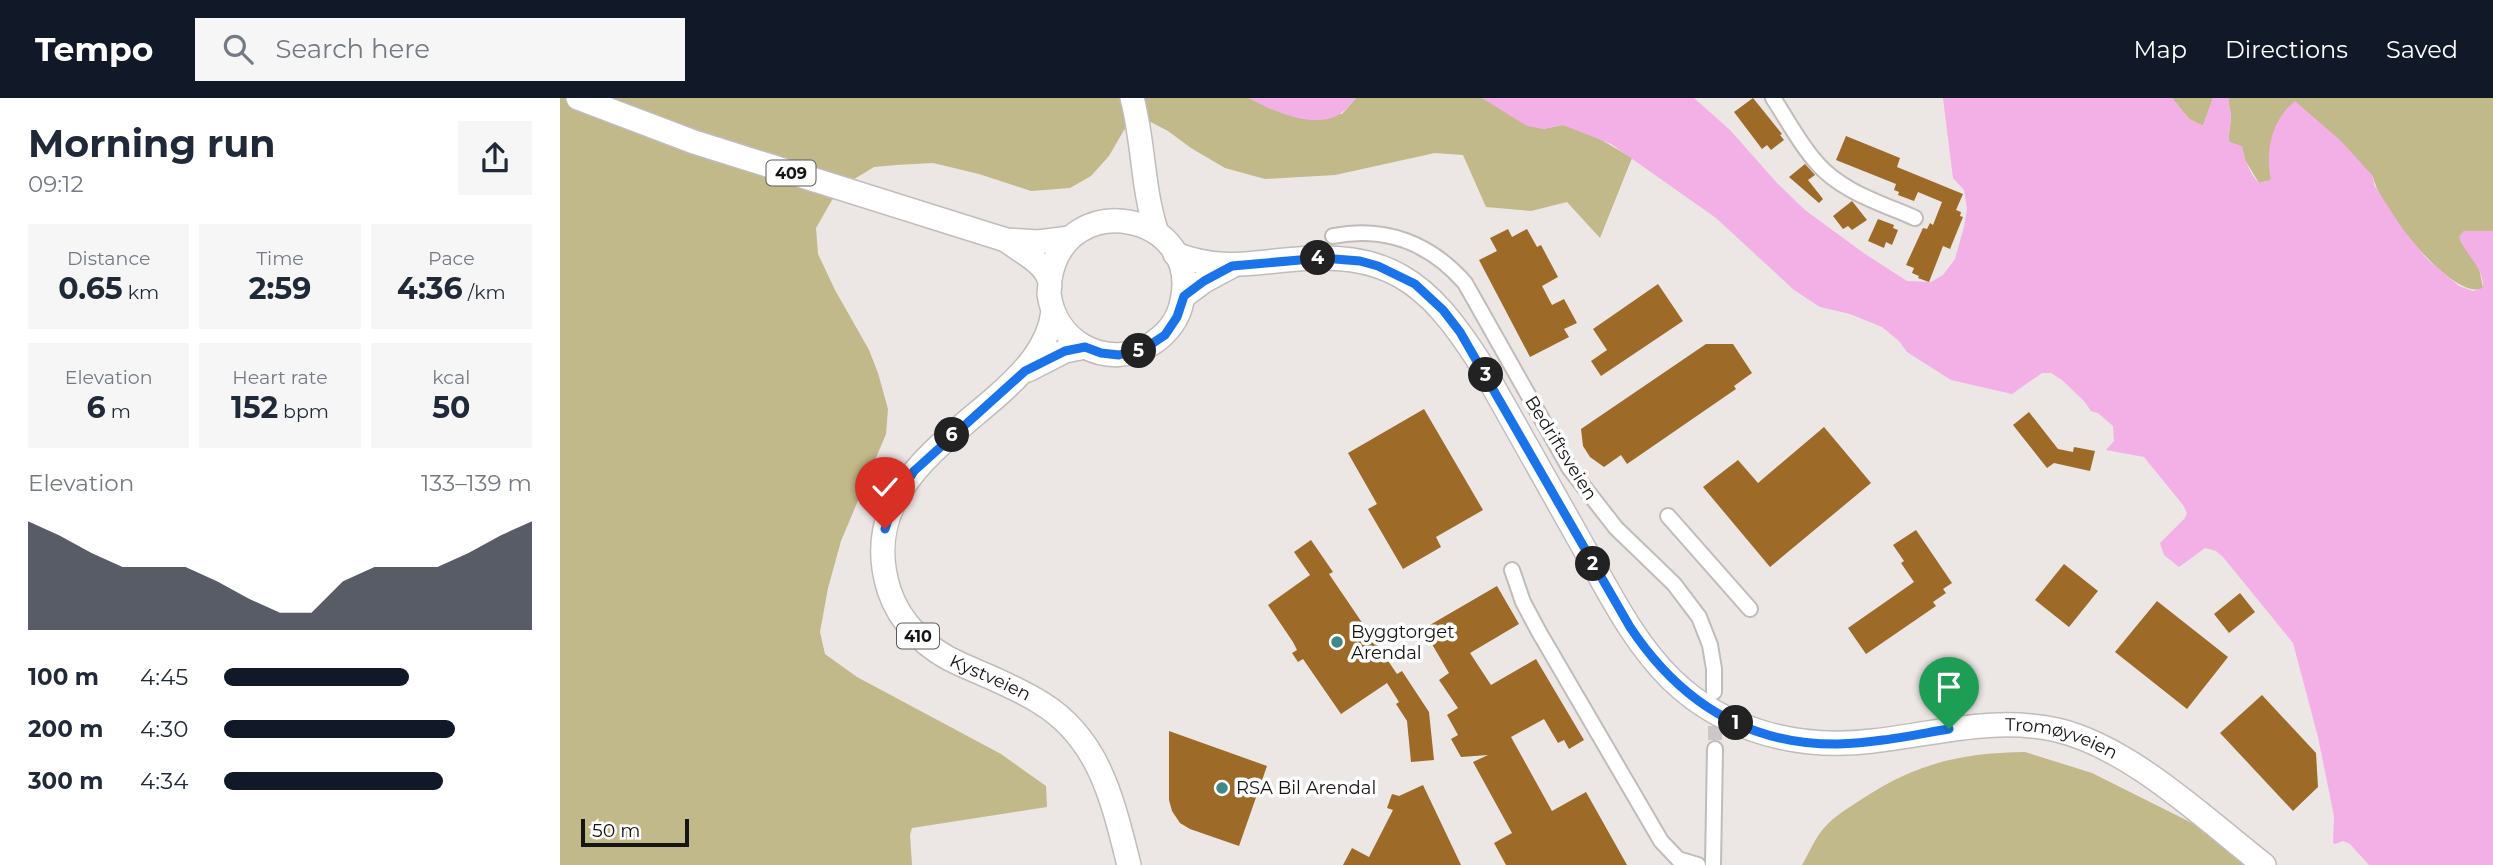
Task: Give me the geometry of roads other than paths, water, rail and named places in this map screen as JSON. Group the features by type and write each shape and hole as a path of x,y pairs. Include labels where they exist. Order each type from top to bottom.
{"main road":[{"name":"409","path":"578,98 694,142 1006,240 1038,242 1070,238 1096,223 1116,220"},
{"path":"1132,98 1157,233"},
{"path":"1116,220 1131,204 1143,165"},
{"path":"1070,238 1056,257 1049,279 1049,296 1054,312 1066,332 1085,347 1101,353 1119,355 1147,347 1165,335 1177,317 1184,296 1182,270 1175,254 1157,233 1137,223 1116,220"},
{"name":"409","path":"1006,240 1036,262 1049,279"},
{"name":"Tromøyveien","path":"1175,254 1194,261 1232,266 1313,258 1360,261 1397,274 1430,296 1460,332 1480,363 1601,578 1642,645 1672,680 1722,716 1756,732 1817,744 1873,741 1991,725 2024,725 2057,730 2090,741 2113,753 2165,787 2264,865"},
{"name":"Tromøyveien","path":"1184,296 1204,281 1232,266"},
{"name":"Kystveien","path":"1025,371 1050,331 1054,312"},
{"name":"Kystveien","path":"1085,347 1065,351 1025,371 927,457 903,485 894,502 885,529 884,570 897,608 923,641 954,662 1043,703 1082,738 1096,760 1108,788 1129,865"}],"street":[{"path":"1773,98 1816,162 1830,176 1849,189 1915,218"},
{"name":"Bedriftsveien","path":"1333,236 1365,233 1402,238 1431,252 1452,268 1465,283 1570,469 1616,528 1674,584 1699,617 1710,645 1714,692"},
{"path":"1668,516 1749,609"},
{"path":"1512,570 1523,602 1539,632 1661,841 1678,859 1698,865"},
{"path":"1713,865 1715,749"}],"tunnel":[{"path":"1715,705 1715,749"}],"place":[{"name":"Byggtorget Arendal","path":"1337,642"},
{"name":"RSA Bil Arendal","path":"1222,788"}]}
